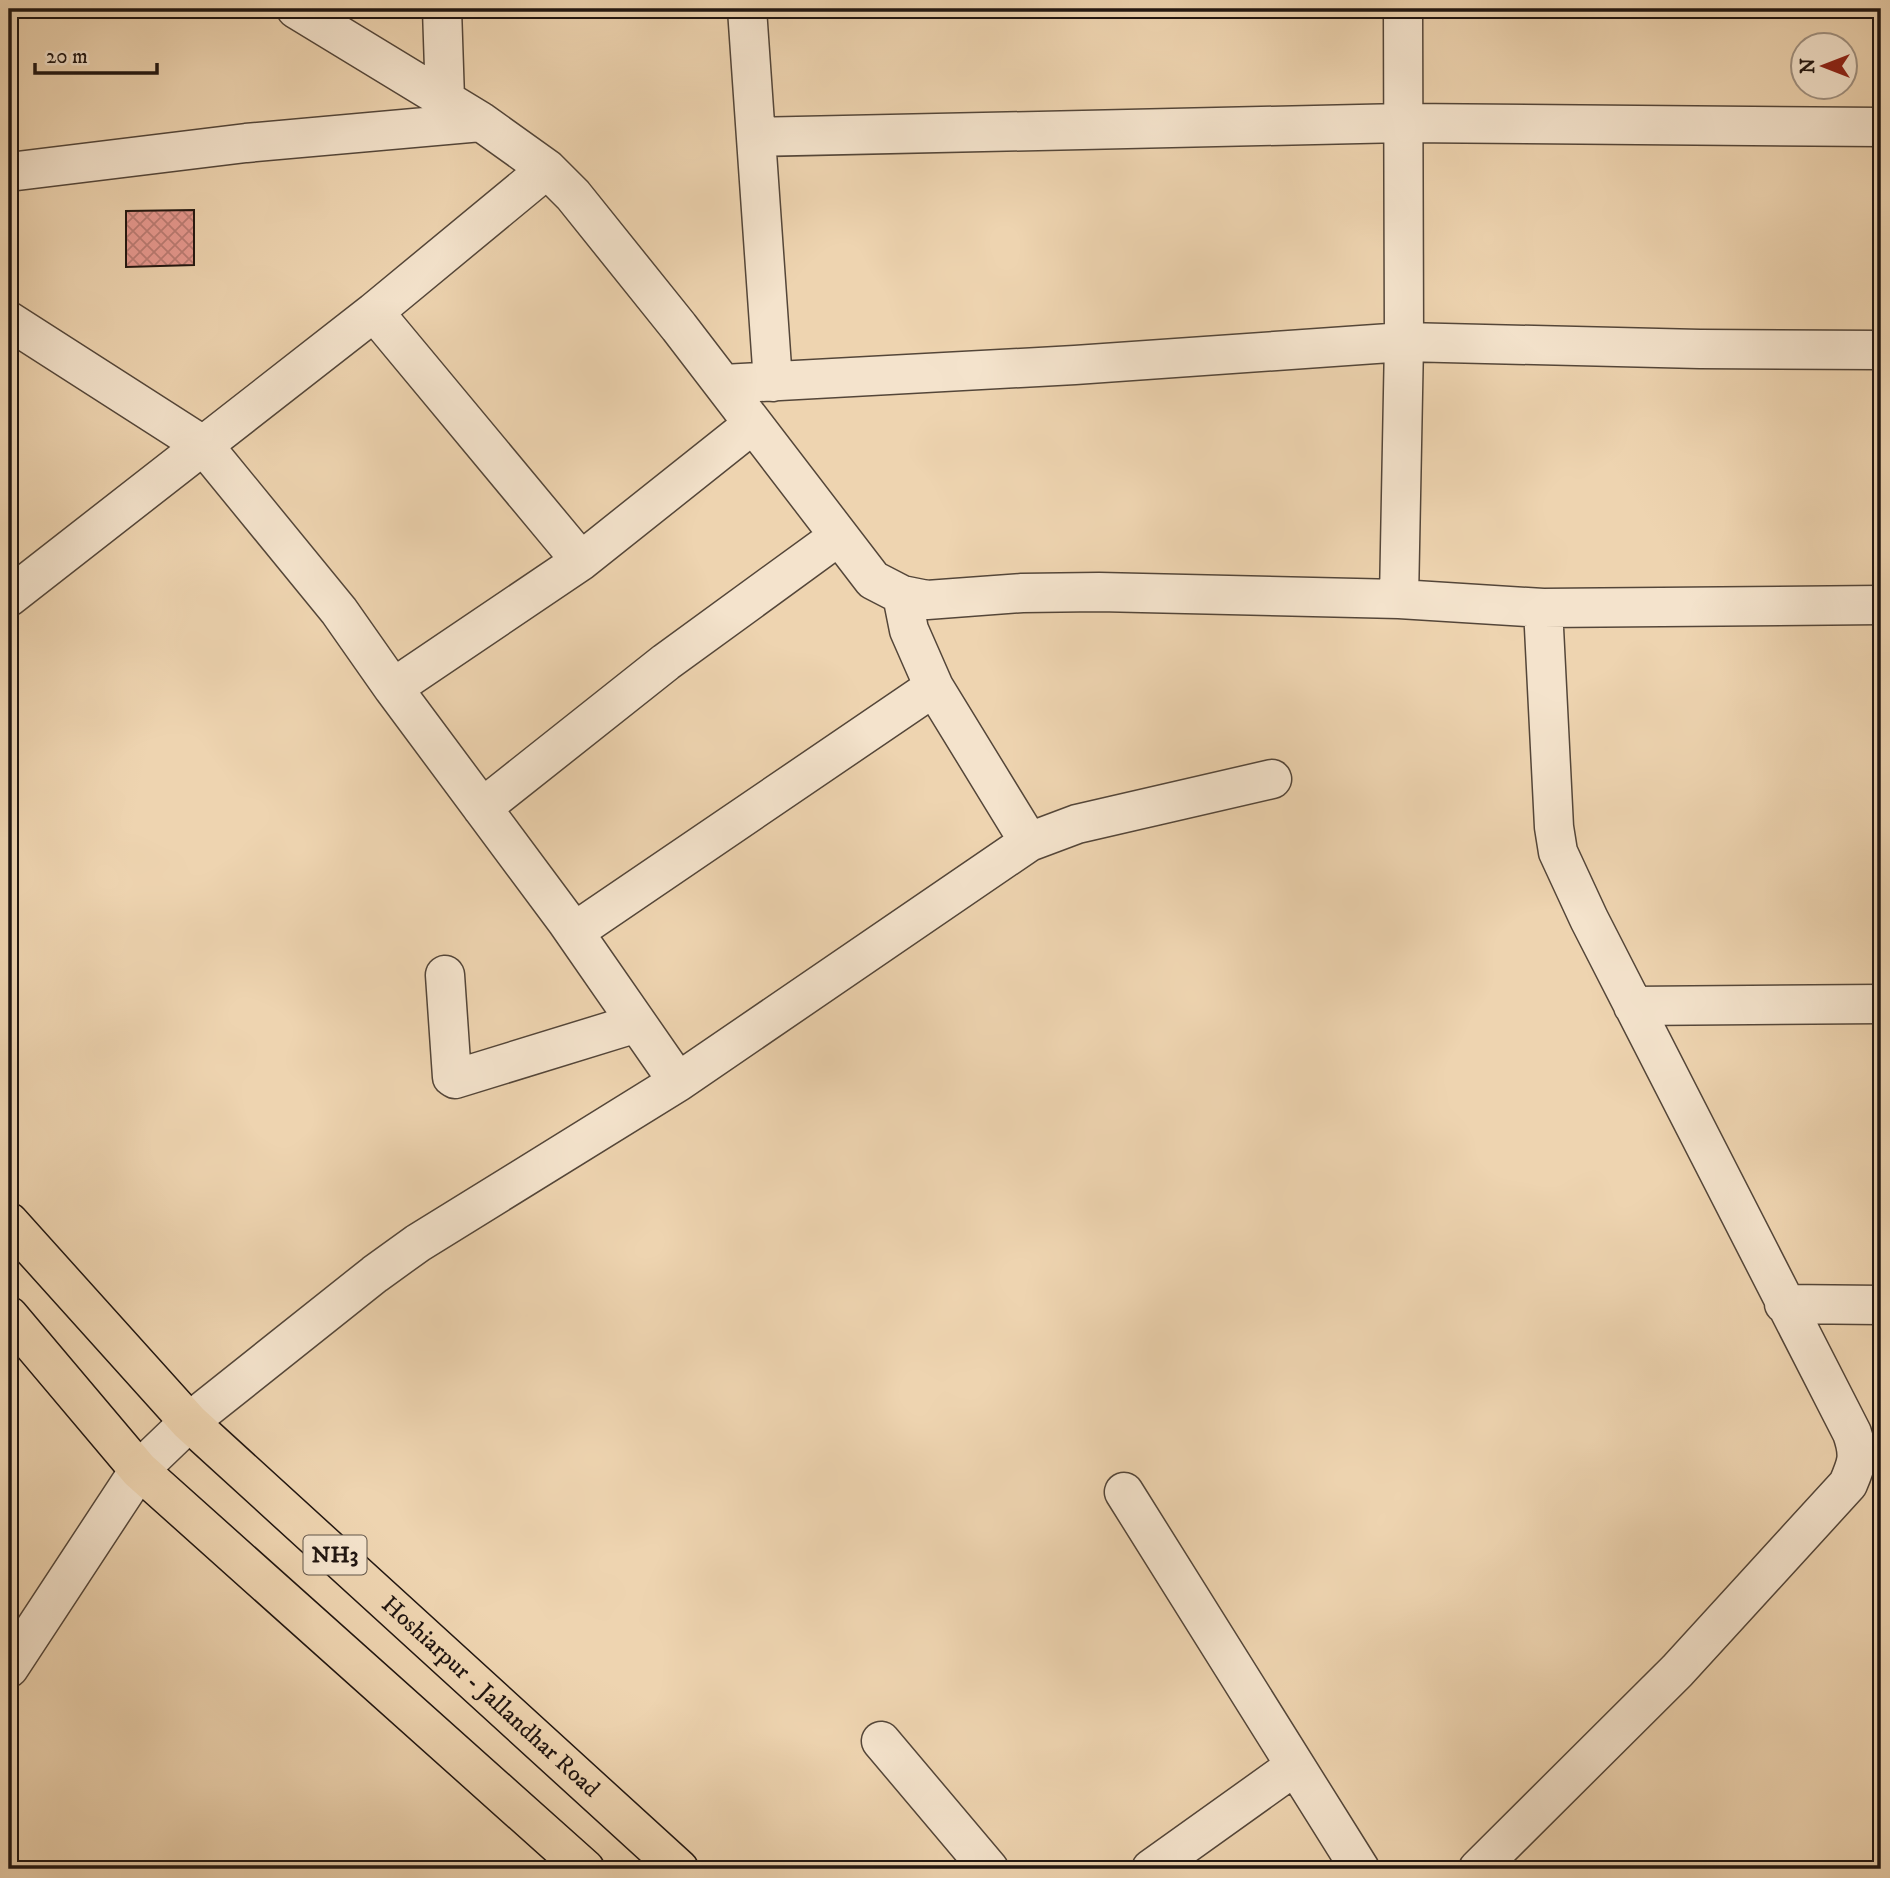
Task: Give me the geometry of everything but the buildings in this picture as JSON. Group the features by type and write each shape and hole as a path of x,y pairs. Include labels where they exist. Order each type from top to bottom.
{"highway":[{"name":"Hoshiarpur - Jallandhar Road","path":"9,1222 189,1422 679,1869"},
{"name":"NH3","path":"9,1316 139,1470 585,1869"}],"street":[{"path":"296,9 445,99 547,169 573,195 723,384 873,580 902,595 927,600 1022,593 1098,592 1399,599 1544,608 1881,605"},
{"path":"442,9 445,99"},
{"path":"747,9 773,382"},
{"path":"1399,599 1404,342 1403,9"},
{"path":"9,172 246,144 481,122"},
{"path":"756,137 1404,123 1881,127"},
{"path":"9,597 374,312 547,169"},
{"path":"374,312 581,561"},
{"path":"9,321 204,446 339,611 574,932 678,1082"},
{"path":"723,384 1404,342 1881,350"},
{"path":"393,688 581,561 753,424"},
{"path":"482,808 666,662 839,536"},
{"path":"902,595 909,630 934,687 1029,842"},
{"path":"1478,1869 1677,1671 1847,1484 1855,1468 1857,1448 1852,1433 1633,1006 1558,852 1554,827 1544,608"},
{"path":"574,932 934,687"},
{"path":"9,1668 139,1470 189,1422 418,1243 678,1082 1029,842 1077,824 1272,779"},
{"path":"445,975 452,1077 458,1080 637,1023"},
{"path":"1633,1006 1881,1004"},
{"path":"1784,1304 1881,1305"},
{"path":"1124,1492 1360,1869"},
{"path":"881,1741 989,1869"},
{"path":"1151,1869 1295,1766"}]}
